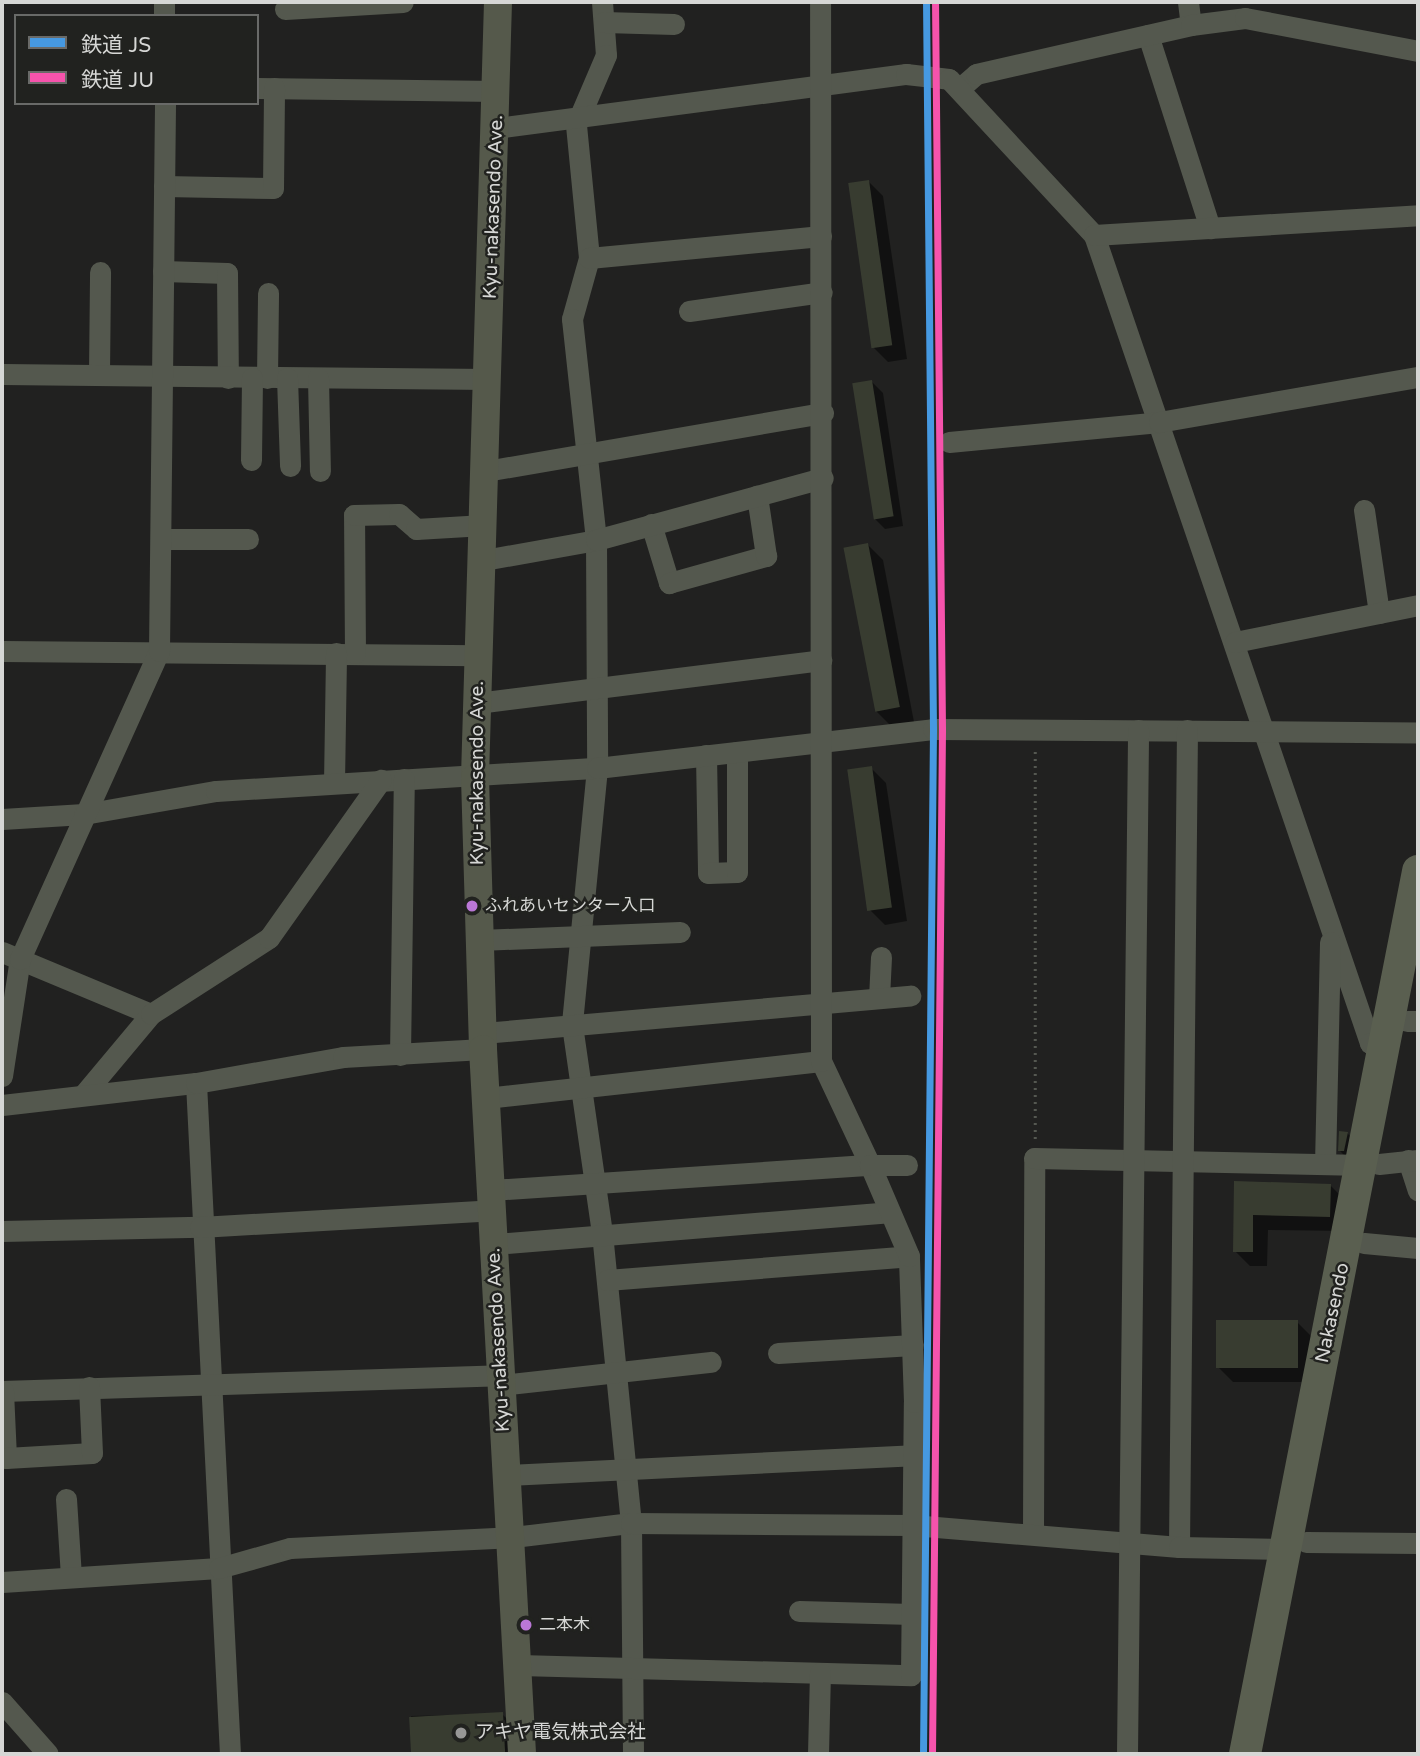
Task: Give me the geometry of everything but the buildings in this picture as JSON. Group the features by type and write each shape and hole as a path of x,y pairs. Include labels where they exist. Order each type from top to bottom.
{"highway":[{"name":"Nakasendo","path":"1266,1754 1295,1546 1364,1243 1392,1162 1384,1049 1418,871"},
{"name":"Nakasendo","path":"1245,1754 1392,1162 1418,961"}],"main road":[{"name":"Kyu-nakasendo Ave.","path":"498,2 484,560 478,654 475,778 483,1042 501,1380 513,1537 522,1754"}],"street":[{"path":"285,9 391,2"},
{"path":"519,1665 911,1675 913,1345 909,1256 821,1061 823,413 820,2"},
{"path":"1188,2 1191,25"},
{"path":"632,1754 631,1523 602,1233 572,1025 597,768 596,540 572,319 589,258 576,125 606,55 603,12 674,23"},
{"path":"959,89 976,74 1191,25 1245,18 1418,51"},
{"path":"1148,35 1210,228"},
{"path":"496,128 926,73 945,76 959,89 1094,235 1370,1043 1384,1049"},
{"path":"164,187 273,188 266,88 497,90"},
{"path":"2,1076 11,955 84,814 159,651 165,105"},
{"path":"1094,235 1418,215"},
{"path":"589,258 821,236"},
{"path":"163,271 227,273 228,378"},
{"path":"99,373 100,272"},
{"path":"689,311 822,292"},
{"path":"268,293 269,378 290,466"},
{"path":"2,374 489,379"},
{"path":"949,442 1159,422 1418,377"},
{"path":"251,460 269,378"},
{"path":"318,378 320,471"},
{"path":"486,471 586,456 823,413"},
{"path":"484,560 596,540 823,478"},
{"path":"651,524 668,583 766,556 757,496"},
{"path":"1364,510 1379,613"},
{"path":"334,783 346,653 354,515 398,514 415,529 484,525"},
{"path":"160,539 248,539"},
{"path":"1235,642 1418,605"},
{"path":"2,652 478,654"},
{"path":"477,704 821,660"},
{"path":"2,819 84,814 216,791 381,780 475,778 597,768 933,729 1187,730 1266,734 1418,732"},
{"path":"1126,1754 1138,730"},
{"path":"1180,1547 1186,1161 1187,730"},
{"path":"706,755 708,873 737,872 737,752"},
{"path":"400,1055 404,779"},
{"path":"84,1094 151,1014 269,938 381,780"},
{"path":"1325,1164 1330,928"},
{"path":"480,940 582,939 680,932"},
{"path":"11,955 151,1014"},
{"path":"879,998 881,957"},
{"path":"2,1105 197,1083 342,1057 400,1055 572,1025 910,996"},
{"path":"486,1098 582,1090 821,1061"},
{"path":"197,1083 200,1227 230,1754"},
{"path":"1032,1534 1034,1158 1325,1164 1392,1162 1418,1191"},
{"path":"2,1231 200,1227 491,1200 595,1184 870,1165 907,1165"},
{"path":"494,1244 602,1233 889,1212"},
{"path":"1364,1243 1418,1248"},
{"path":"607,1280 909,1256"},
{"path":"778,1353 913,1345"},
{"path":"89,1387 92,1453 6,1458 2,1391 89,1387 210,1383 501,1380 616,1375 711,1362"},
{"path":"508,1475 913,1455"},
{"path":"66,1499 71,1577"},
{"path":"2,1582 219,1568 290,1548 513,1537 631,1523 912,1525 1180,1547 1418,1543"},
{"path":"799,1611 912,1614"},
{"path":"818,1754 820,1673"},
{"path":"2,1702 48,1754"}],"path":[{"path":"1034,1158 1035,729"}],"rail line":[{"name":"JS","path":"923,1754 933,729 926,2"},
{"name":"JU","path":"932,1754 942,729 935,2"}],"place":[{"name":"ふれあいセンター入口","path":"472,906"},
{"name":"二本木","path":"526,1625"},
{"name":"アキヤ電気株式会社","path":"461,1733"}]}
